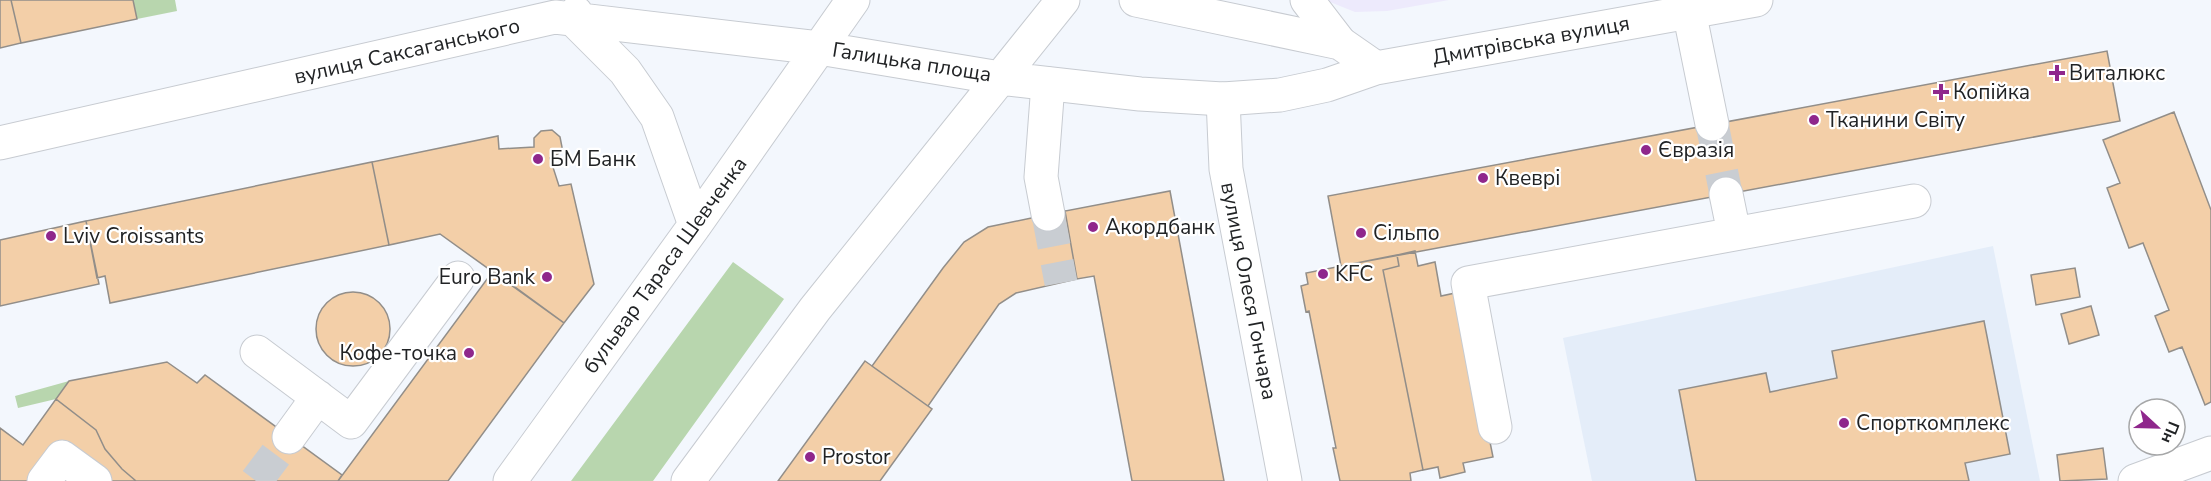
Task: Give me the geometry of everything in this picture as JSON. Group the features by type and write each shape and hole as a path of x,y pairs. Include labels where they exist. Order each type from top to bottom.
{"main road":[{"name":"Галицька площа","path":"853,0 819,48 1000,78 1063,0"},
{"path":"1136,0 1340,43"},
{"path":"1307,0 1340,43 1376,68"},
{"name":"Дмитрівська вулиця","path":"1000,78 1140,94 1223,99 1280,95 1327,85 1376,68 1756,0"},
{"name":"вулиця Саксаганського","path":"0,143 555,17 578,9 819,48"},
{"path":"578,9 657,117 695,225"},
{"path":"1689,11 1712,124"},
{"name":"бульвар Тараса Шевченка","path":"510,481 695,225 819,48"},
{"path":"688,481 815,309 1000,78"},
{"path":"1048,84 1041,177 1048,214"},
{"name":"вулиця Олеся Гончара","path":"1223,99 1226,169 1285,481"},
{"path":"1726,194 1734,233"},
{"path":"1495,427 1468,283 1914,201"},
{"path":"257,352 351,422 458,278"},
{"path":"289,436 318,397"},
{"path":"2135,481 2211,453"},
{"path":"44,481 62,458 95,481"}],"shaded area":[{"path":"1325,0 1449,0 1387,11 1355,12"},
{"path":"1993,246 2040,481 1592,481 1563,338"}],"green space":[{"path":"133,0 175,0 177,11 137,19"},
{"path":"733,262 784,299 653,481 571,481"},
{"path":"69,381 56,399 18,408 15,396"}],"building":[{"path":"0,0 11,0 21,43 0,48"},
{"path":"11,0 133,0 137,19 21,43"},
{"path":"2107,51 2120,121 1341,266 1328,196"},
{"path":"2174,112 2211,210 2211,402 2205,405 2182,347 2169,352 2155,316 2169,310 2143,243 2129,248 2107,188 2120,183 2103,140"},
{"path":"552,130 560,137 562,147 558,154 550,158 559,186 571,184 594,284 564,323 440,234 389,245 372,162 498,136 499,149 534,147 534,138 541,131"},
{"path":"372,162 389,245 110,303 105,276 97,278 86,221"},
{"path":"1170,191 1224,481 1132,481 1094,276 1077,279 1065,211"},
{"path":"1065,211 1077,279 1016,293 999,304 928,406 872,366 964,242 988,227"},
{"path":"86,221 99,284 0,306 0,240"},
{"path":"1415,251 1418,266 1435,262 1441,296 1460,292 1493,457 1463,463 1465,472 1440,478 1438,467 1423,470 1383,270 1399,266 1397,255"},
{"path":"1397,255 1399,266 1383,270 1423,470 1410,473 1411,481 1340,481 1333,448 1336,448 1309,311 1306,312 1301,286 1308,284 1306,273"},
{"path":"2075,268 2080,297 2036,305 2031,275"},
{"path":"493,271 564,323 448,481 338,481"},
{"path":"353,292 367,295 379,303 387,315 390,329 387,343 379,355 367,363 353,366 339,363 327,355 319,343 316,329 319,315 327,303 339,295"},
{"path":"2091,306 2099,335 2069,344 2061,314"},
{"name":"Спорткомплекс","path":"1984,321 2010,454 1965,463 1969,481 1696,481 1679,390 1766,373 1770,392 1837,378 1832,351"},
{"path":"865,361 932,409 880,481 778,481"},
{"path":"167,362 197,383 205,375 342,475 338,481 136,481 105,449 96,430 56,399 69,381"},
{"path":"56,399 96,430 105,449 136,481 0,481 0,428 23,445"},
{"path":"2103,448 2107,479 2060,481 2057,455"}],"tunnel":[{"path":"1712,124 1726,194"},
{"path":"1048,214 1061,283"},
{"path":"256,481 289,437"}],"place":[{"name":"Виталюкс","path":"2057,73"},
{"name":"Копійка","path":"1941,92"},
{"name":"Тканини Світу","path":"1814,120"},
{"name":"Євразія","path":"1646,150"},
{"name":"БМ Банк","path":"538,159"},
{"name":"Квеврі","path":"1483,178"},
{"name":"Акордбанк","path":"1093,227"},
{"name":"Сільпо","path":"1361,233"},
{"name":"Lviv Croissants","path":"51,236"},
{"name":"KFC","path":"1323,274"},
{"name":"Euro Bank","path":"547,277"},
{"name":"Кофе-точка","path":"469,353"},
{"name":"Спорткомплекс","path":"1844,423"},
{"name":"Prostor","path":"810,457"}]}
